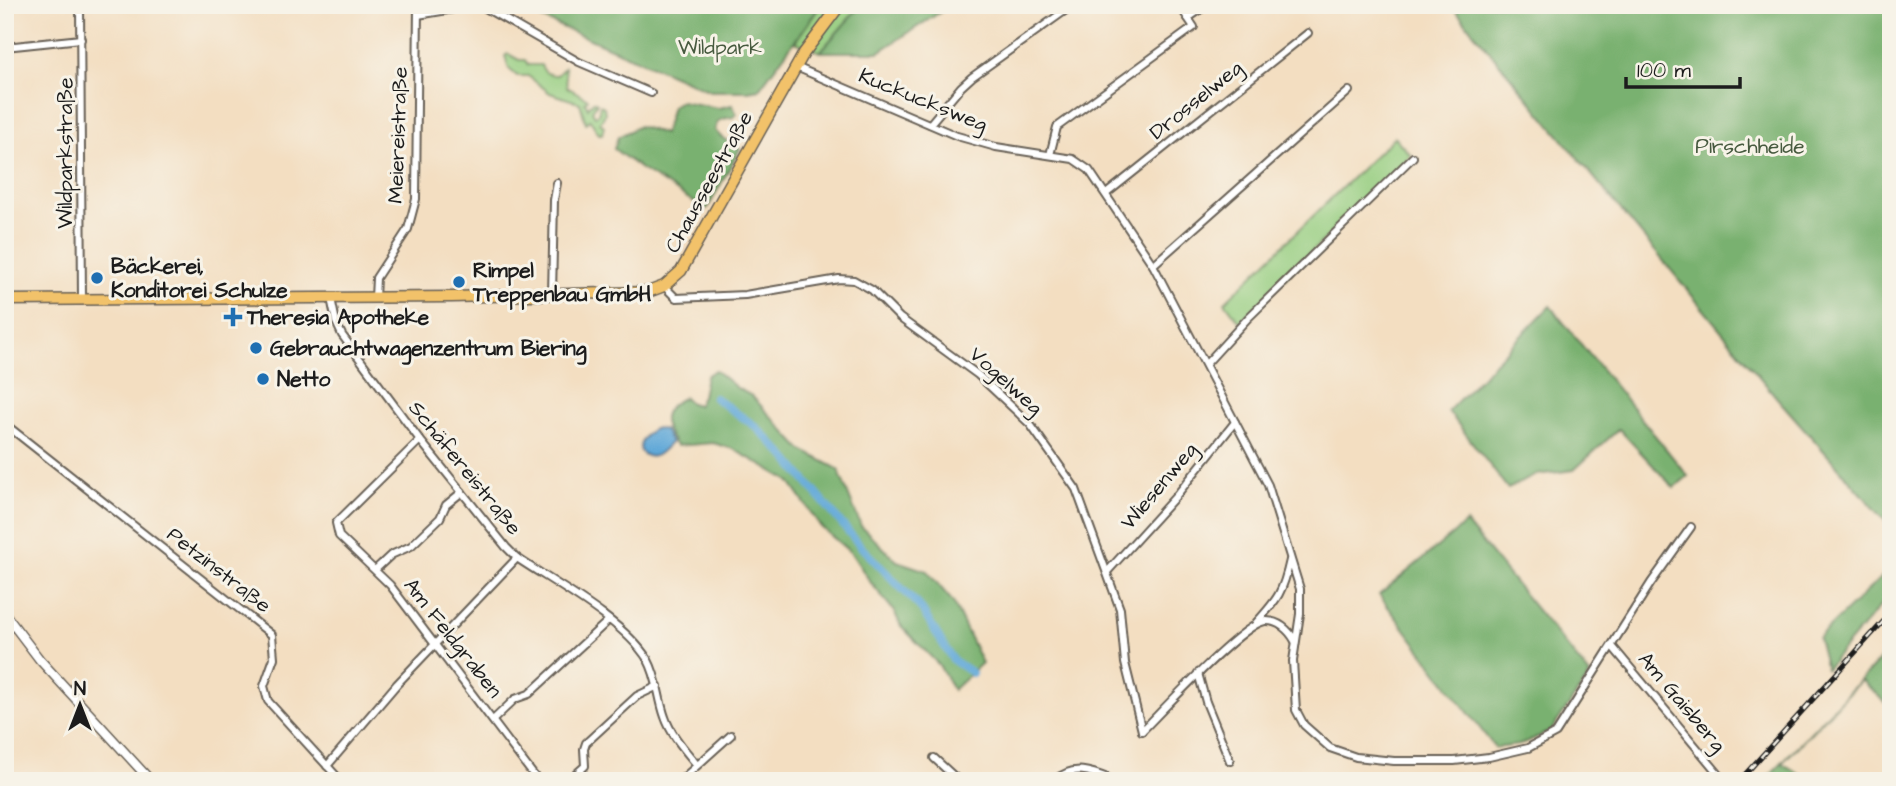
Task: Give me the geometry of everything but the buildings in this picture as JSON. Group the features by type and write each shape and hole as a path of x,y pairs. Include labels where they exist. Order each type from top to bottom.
{"main road":[{"name":"Chausseestraße","path":"664,286 681,271 796,67 840,5"},
{"path":"5,300 634,294 664,286"}],"street":[{"name":"Wildparkstraße","path":"80,5 82,300"},
{"name":"Meiereistraße","path":"375,298 376,278 408,229 416,199 418,5"},
{"path":"418,15 479,5 579,62 651,93"},
{"path":"930,124 972,77 1073,5"},
{"path":"1050,155 1057,128 1194,27 1179,5"},
{"path":"1188,18 1207,5"},
{"name":"Drosselweg","path":"1106,194 1308,33"},
{"path":"5,47 81,39"},
{"name":"Kuckucksweg","path":"796,67 957,136 996,147 1073,159 1089,170 1153,265 1268,485 1300,589"},
{"path":"1153,265 1349,91"},
{"path":"1206,364 1248,318 1413,157"},
{"path":"552,295 554,200 557,183"},
{"name":"Vogelweg","path":"664,286 676,298 745,295 839,279 855,280 872,290 900,318 978,375 1030,424 1076,489 1120,609 1125,663 1142,731 1198,673"},
{"name":"Schäfereistraße","path":"331,298 342,335 420,440 506,547 517,558 608,620 648,661 658,686 664,716 674,737 697,765"},
{"name":"Wiesenweg","path":"1107,572 1176,496 1235,422"},
{"name":"Petzinstraße","path":"5,424 272,635 274,658 264,686 268,701 341,781"},
{"name":"Am Feldgraben","path":"420,440 336,523 339,536 376,569 538,781"},
{"path":"376,569 391,555 411,546 440,518 446,505 462,492"},
{"name":"Am Gaisberg","path":"1300,589 1293,682 1296,710 1304,725 1330,748 1356,757 1454,761 1489,757 1528,748 1556,733 1651,583 1691,527"},
{"path":"1230,761 1206,702 1198,673 1255,624 1278,600 1291,557"},
{"path":"327,766 397,684 517,558"},
{"path":"5,614 40,660 151,781"},
{"path":"493,720 515,699 528,694 608,620"},
{"path":"1255,624 1267,621 1280,625 1289,630 1296,641"},
{"name":"Am Gaisberg","path":"1612,646 1723,778 1721,781"},
{"path":"568,781 585,766 586,743 637,696 658,686"},
{"path":"680,781 731,735"},
{"path":"934,758 959,781"},
{"path":"1054,781 1076,769 1093,772 1115,781"}],"green space":[{"name":"Wildpark","path":"511,5 821,5 759,89 710,91"},
{"path":"821,5 861,5 820,52 795,42"},
{"path":"861,5 951,5 879,52 820,52"},
{"name":"Pirschheide","path":"1451,5 1891,5 1891,527 1777,398"},
{"path":"508,54 525,60 528,65 541,65 545,72 552,75 557,75 565,67 567,87 588,99 585,102 588,108 593,101 597,103 592,111 595,116 600,105 604,107 605,114 600,123 604,126 602,134 599,134 590,120 586,123 580,103 550,93 528,76 517,76 509,69 505,56"},
{"path":"680,101 719,108 732,105 737,114 717,123 715,130 721,137 740,149 705,209 614,149 618,137 639,126 664,134 672,106"},
{"path":"1394,137 1411,155 1240,322 1225,302"},
{"path":"1550,306 1688,476 1674,488 1619,429 1574,470 1536,475 1508,489 1448,411"},
{"path":"715,370 752,396 802,450 838,469 861,526 897,561 927,571 953,602 982,663 953,690 939,665 901,626 894,611 851,553 821,527 789,481 733,449 713,443 676,446 665,424 665,413 684,397 690,403 698,405 706,376"},
{"path":"1466,523 1590,675 1551,731 1520,745 1495,748 1379,595"},
{"path":"1891,568 1891,594 1826,669 1818,638"},
{"path":"1891,648 1891,708 1861,680 1782,763 1802,775 1891,775 1891,781 1764,781"}],"water":[{"path":"656,428 664,430 671,442 653,457 645,455 640,451 642,440"}],"waterway":[{"path":"715,398 755,426 785,456 862,548 920,607 953,660 972,673"}],"railway":[{"path":"1739,781 1891,613"}],"place":[{"name":"Bäckerei, Konditorei Schulze","path":"97,278"},
{"name":"Rimpel Treppenbau GmbH","path":"459,282"},
{"name":"Theresia Apotheke","path":"233,317"},
{"name":"Gebrauchtwagenzentrum Biering","path":"256,348"},
{"name":"Netto","path":"263,379"}]}
